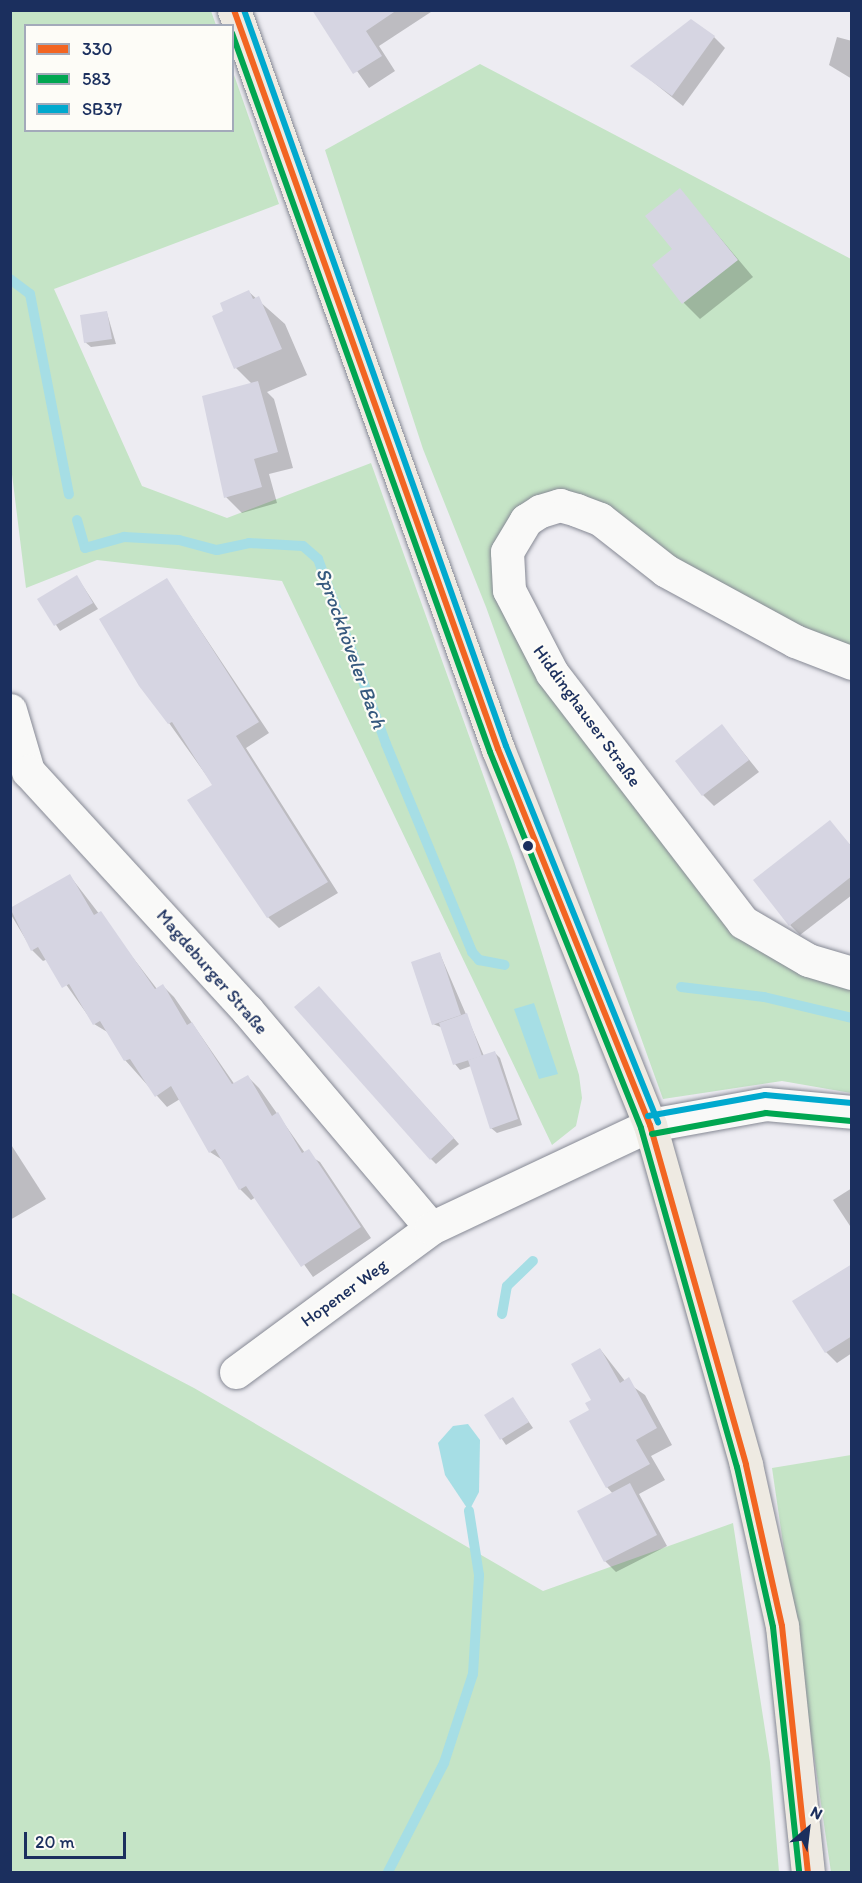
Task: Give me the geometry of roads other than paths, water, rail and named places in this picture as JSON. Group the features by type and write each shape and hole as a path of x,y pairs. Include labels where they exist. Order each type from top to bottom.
{"main road":[{"path":"234,10 498,749 650,1125 746,1465 782,1626 808,1872"}],"street":[{"name":"Hiddinghauser Straße","path":"852,663 795,641 665,570 600,519 577,510 560,505 540,511 526,520 507,552 509,590 552,673 743,922 808,960 852,973"},
{"name":"Magdeburger Straße","path":"10,710 19,779 247,1010 431,1228"},
{"path":"650,1125 766,1104 852,1112"},
{"name":"Hopener Weg","path":"236,1372 431,1228 650,1125"}],"water":[{"path":"534,1003 558,1074 539,1079 514,1009"},
{"path":"468,1424 480,1440 479,1492 469,1511 445,1475 438,1443 453,1426"}],"waterway":[{"name":"Sprockhöveler Bach","path":"10,279 30,294 69,494"},
{"name":"Sprockhöveler Bach","path":"77,520 85,548 124,537 179,540 217,550 249,543 303,546 318,559 386,744 472,952 479,960 505,965"},
{"name":"Sprockhöveler Bach","path":"681,987 764,997 852,1018"},
{"path":"502,1314 507,1286 533,1261"},
{"path":"388,1872 444,1763 473,1674 479,1575 469,1511"}]}
